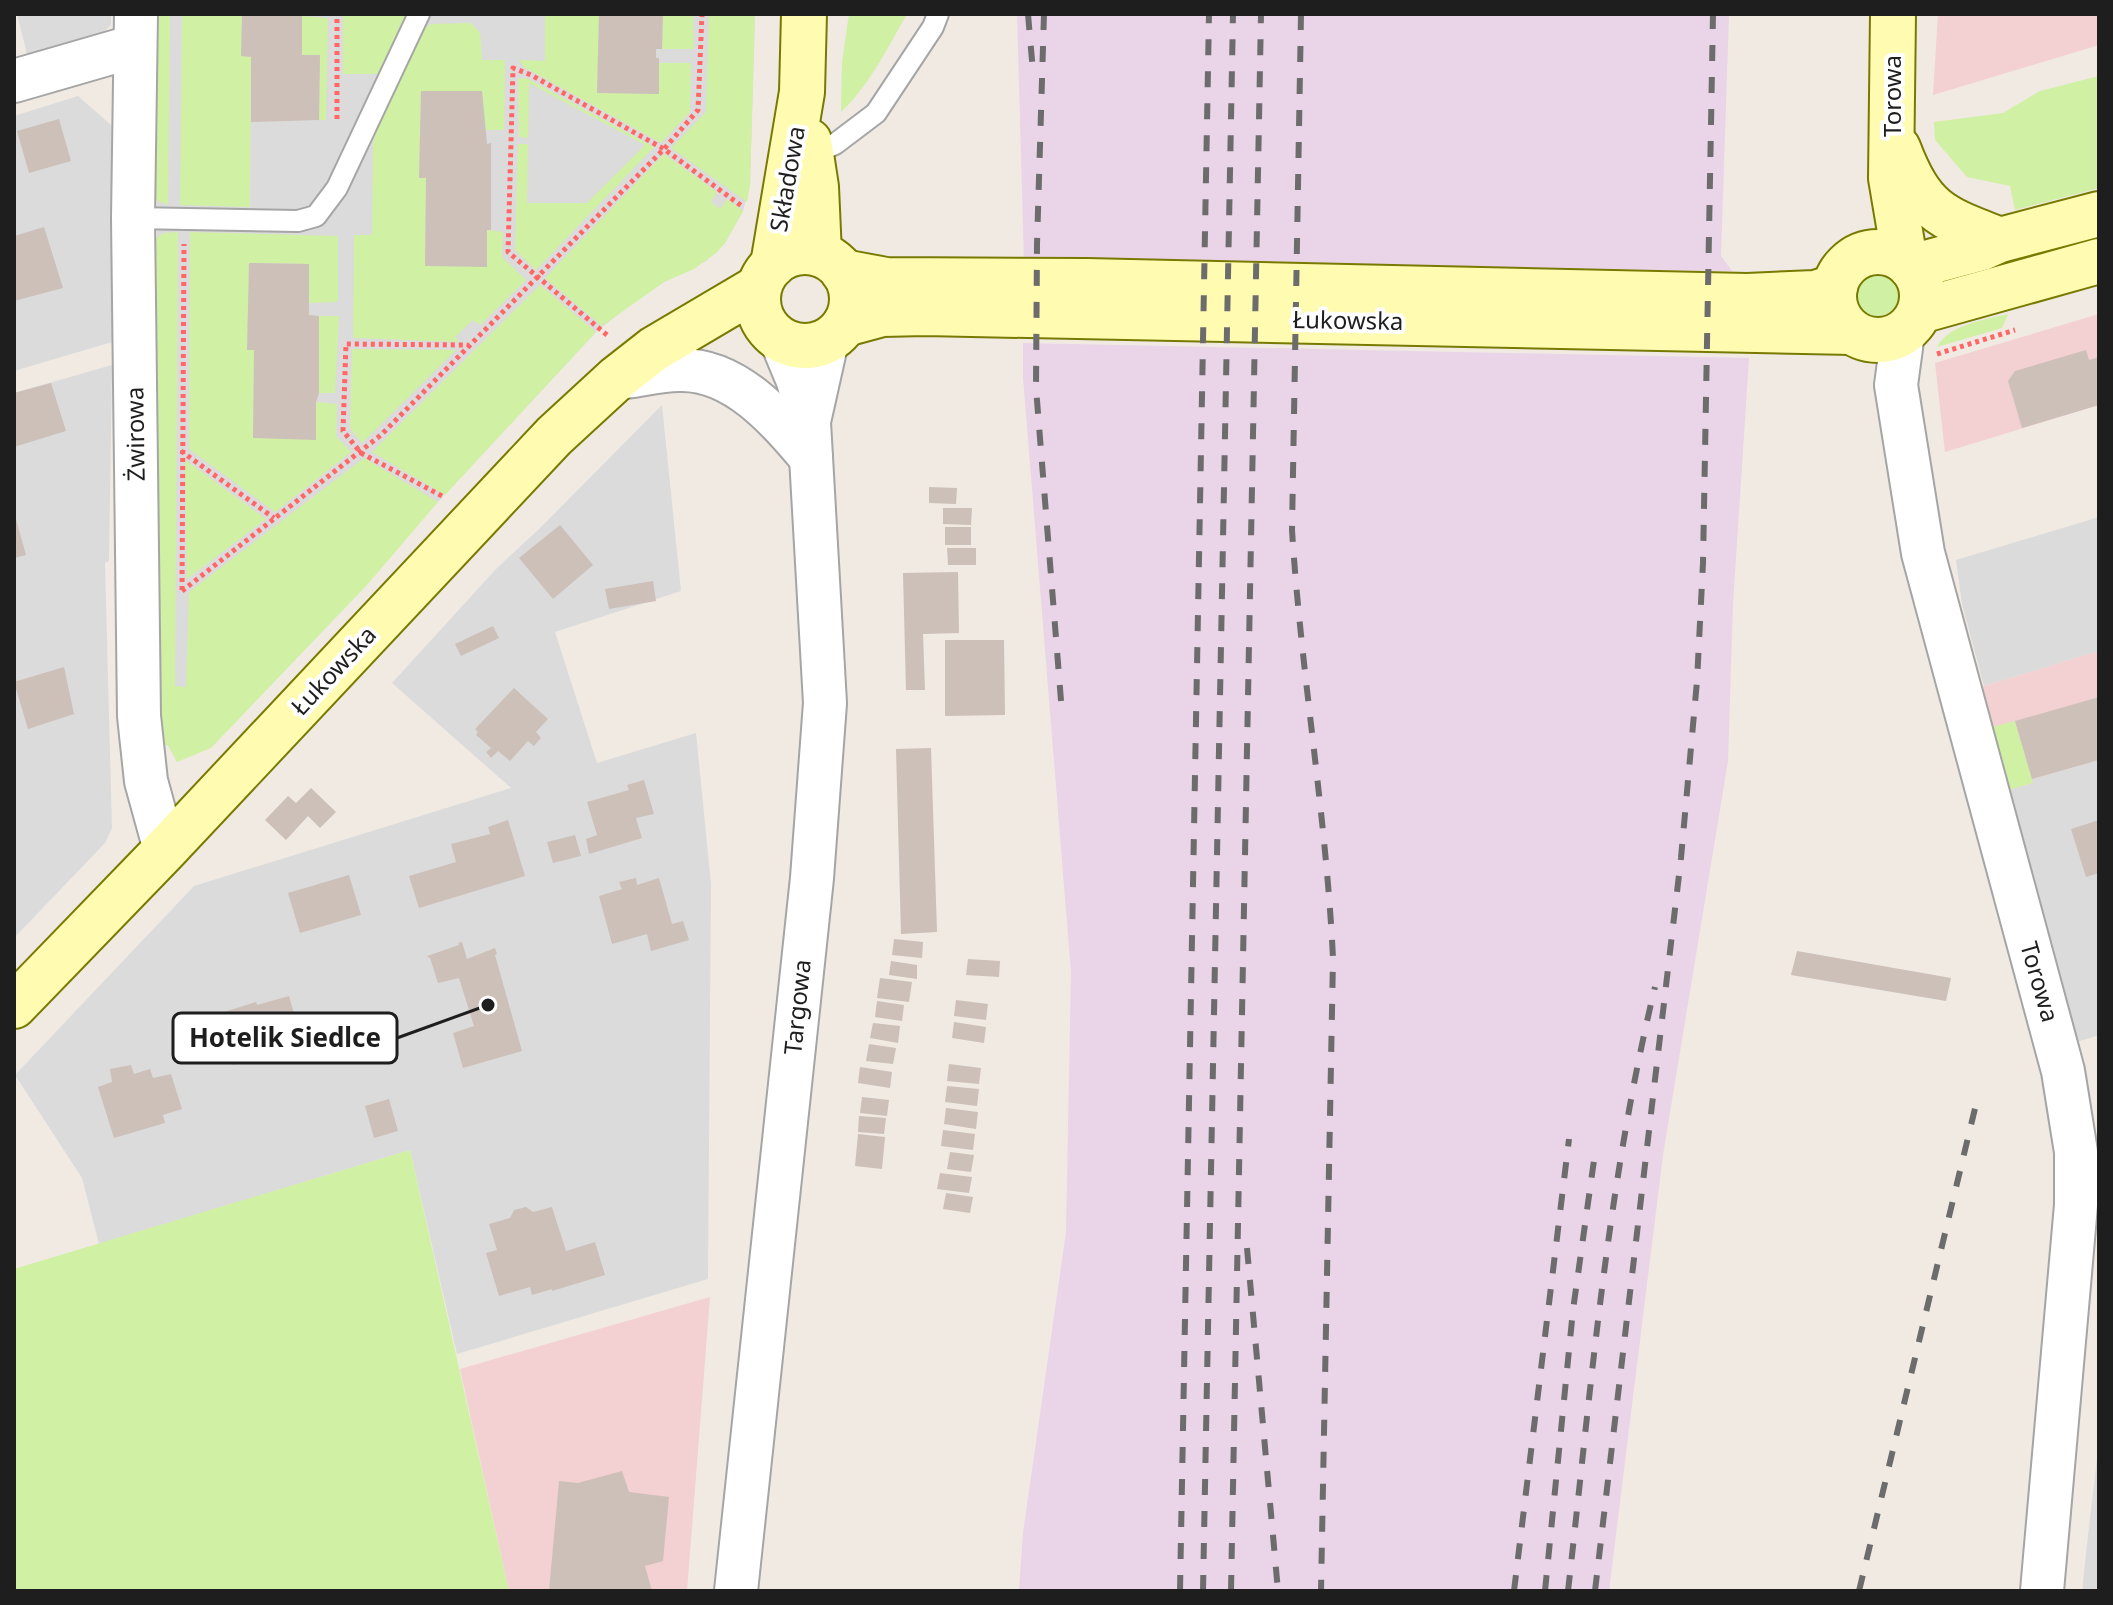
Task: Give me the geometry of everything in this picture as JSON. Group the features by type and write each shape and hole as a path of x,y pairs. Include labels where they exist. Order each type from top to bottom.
{"main road":[{"name":"Składowa","path":"769,304 802,92 804,14"},
{"name":"Torowa","path":"1893,14 1891,178 1908,264"},
{"name":"Składowa","path":"802,92 831,263"},
{"path":"1893,134 1907,171 1923,198 1951,221 2000,240"},
{"name":"Torowa","path":"1844,273 1868,235 1891,178"},
{"path":"1908,264 1982,248 2000,240 2099,214"},
{"path":"1874,252 1885,253 1908,264 1921,288 1888,344 1836,312 1844,273 1874,252"},
{"path":"794,253 831,263 849,284 852,298 850,312 836,332 812,345 796,345 769,304 794,253"},
{"name":"Łukowska","path":"836,332 882,314 925,313 1888,344 2099,261"},
{"name":"Łukowska","path":"831,263 886,280 1100,281 1747,296 1815,293 1844,273"},
{"name":"Łukowska","path":"14,1006 554,436 609,362 718,328 769,304"}],"street":[{"path":"14,81 136,30"},
{"name":"Żwirowa","path":"136,30 133,218 139,716 146,781 165,850"},
{"name":"Targowa","path":"736,1591 812,878 825,703 810,440 798,381 769,304"},
{"name":"Targowa","path":"810,440 836,332"},
{"name":"Torowa","path":"1888,344 1923,553 2063,1071 2076,1152 2074,1235 2042,1591"},
{"path":"609,362 699,372 720,379 810,440"}],"lane":[{"path":"133,218 298,221 316,216 337,188 419,14"},
{"path":"811,155 835,144 876,113 933,27 938,14"}],"path":[{"path":"337,14 337,125"},
{"path":"185,219 182,591 361,453 664,149 698,110 702,14"},
{"path":"609,362 609,337 508,252 513,68 664,149 745,208"},
{"path":"1888,344 2019,328"},
{"path":"450,500 361,453 343,431 346,344 470,345"},
{"path":"181,451 274,518"}],"shaded area":[{"path":"17,14 111,14 111,25 102,33 27,54"},
{"path":"156,14 755,14 750,185 743,211 725,243 706,261 633,302 596,332 438,502 177,762 168,745 159,746"},
{"path":"1017,14 1729,14 1721,256 1732,271 1024,261"},
{"path":"1938,14 2099,14 2099,45 1933,95"},
{"path":"78,96 111,125 112,342 14,371 14,116"},
{"path":"2099,314 2099,405 1945,452 1935,363"},
{"path":"1023,343 1749,358 1733,604 1728,761 1663,1155 1609,1591 1019,1591 1023,1533 1066,1232 1071,972 1023,377"},
{"path":"112,365 109,561 105,563 112,828 105,843 14,938 14,393"},
{"path":"662,405 681,591 555,632 597,763 696,733 711,884 708,1279 457,1354 410,1150 99,1244 82,1178 15,1075 194,886 511,788 392,683 496,569"},
{"path":"2099,517 2099,651 1984,686 1962,604 1956,560"},
{"path":"2099,651 2099,760 2032,779 2033,783 2008,790 1981,687"},
{"path":"2099,760 2099,1035 2071,1044 2008,790 2033,783 2032,779"},
{"path":"710,1297 687,1591 509,1591 460,1369"},
{"path":"2099,1441 2099,1591 2082,1591 2086,1553"}],"green space":[{"path":"156,14 170,14 168,205 156,200"},
{"path":"182,14 242,14 241,56 251,57 250,207 180,205"},
{"path":"406,14 378,74 343,74 343,15"},
{"path":"545,14 599,14 597,92 659,94 659,63 691,63 690,112 661,143 524,67 519,60 545,61"},
{"path":"663,14 693,14 694,49 662,49"},
{"path":"709,14 755,14 747,202 671,148 706,112"},
{"path":"849,14 907,14 869,78 841,112 842,62"},
{"path":"302,16 328,18 326,120 319,120 320,56 302,55"},
{"path":"471,23 480,33 482,60 505,60 504,130 486,130 482,91 421,91 419,178 426,178 425,266 487,266 487,230 503,232 502,257 526,280 480,325 473,320 455,337 459,342 353,338 354,235 372,235 373,142 377,128 425,28 431,24"},
{"path":"2099,76 2099,188 2015,210 2010,186 1967,177 1935,140 1934,122 2003,113 2040,91"},
{"path":"526,78 654,147 536,270 515,250 518,144 528,144 527,203 587,203 645,145 529,83 528,138 519,137 518,79"},
{"path":"664,154 717,192 711,202 720,209 727,199 743,211 716,253 694,269 664,282 602,326 545,278"},
{"path":"178,232 175,686 186,687 189,592 364,458 438,502 367,585 211,748 177,762 168,745 159,746 156,238 164,233"},
{"path":"190,232 338,236 338,301 335,302 309,303 309,264 249,263 247,350 254,350 253,438 315,439 316,402 337,404 336,436 351,452 275,512 189,449"},
{"path":"1878,263 1902,275 1909,286 1912,300 1883,330 1857,321 1849,311 1846,299 1846,287 1852,276 1862,268"},
{"path":"540,285 596,332 445,495 372,452"},
{"path":"2008,314 2002,328 1937,347 1959,328"},
{"path":"319,316 339,316 335,393 319,393"},
{"path":"352,349 456,350 362,443 350,428"},
{"path":"185,460 266,519 187,579"},
{"path":"2015,721 2033,783 2008,790 1992,727"},
{"path":"410,1150 509,1591 14,1591 14,1269"}],"building":[{"path":"242,14 302,14 302,55 320,55 319,120 251,122 251,57 241,56"},
{"path":"599,14 663,14 662,49 656,49 659,94 597,93"},
{"path":"421,91 482,91 487,144 491,143 491,230 487,230 487,267 425,266 426,178 419,178"},
{"path":"59,119 71,161 29,173 17,131"},
{"path":"44,227 63,288 14,301 14,236"},
{"path":"249,263 309,264 309,315 319,316 316,440 253,438 254,350 247,350"},
{"path":"2086,350 2089,360 2099,357 2099,405 2022,428 2008,381 2015,371"},
{"path":"51,383 66,431 14,447 14,393"},
{"path":"929,487 957,488 956,504 929,503"},
{"path":"943,508 972,508 971,525 943,524"},
{"path":"14,512 26,555 14,558"},
{"path":"560,525 593,565 553,599 519,558"},
{"path":"945,527 971,527 971,545 945,545"},
{"path":"947,548 976,548 976,565 948,565"},
{"path":"958,572 959,633 923,634 925,690 906,690 903,573"},
{"path":"653,581 656,601 609,609 605,589"},
{"path":"493,626 499,638 461,656 455,644"},
{"path":"945,640 1004,640 1005,715 945,716"},
{"path":"64,667 74,714 28,729 14,682"},
{"path":"514,688 548,719 536,732 541,738 534,746 528,741 510,761 498,751 491,758 486,752 491,748 476,735 478,732 475,729"},
{"path":"2099,697 2099,760 2032,779 2015,721"},
{"path":"931,748 937,932 901,934 896,749"},
{"path":"644,780 654,814 636,818 642,838 589,854 586,839 597,835 587,802 629,790 627,785"},
{"path":"311,788 336,812 320,828 308,816 286,840 265,820 288,796 296,803"},
{"path":"508,820 525,876 419,908 409,876 456,862 451,844 490,834 488,827"},
{"path":"2099,820 2099,873 2086,877 2071,829"},
{"path":"575,835 581,856 553,863 547,842"},
{"path":"349,875 361,915 300,933 288,893"},
{"path":"636,878 637,885 659,878 672,924 683,921 689,940 651,951 647,934 612,944 599,896 622,889 619,882"},
{"path":"894,939 923,942 922,958 892,955"},
{"path":"462,942 467,959 495,948 522,1051 463,1068 453,1033 474,1026 459,978 438,983 427,956"},
{"path":"1797,951 1951,978 1946,1001 1791,975"},
{"path":"968,959 1000,961 999,977 966,975"},
{"path":"891,961 917,965 917,979 889,975"},
{"path":"880,978 912,982 909,1002 877,998"},
{"path":"289,996 304,1048 271,1058 269,1053 233,1065 224,1035 214,1038 208,1017 256,1002 257,1005"},
{"path":"956,1000 988,1004 986,1020 954,1016"},
{"path":"877,1001 904,1005 902,1021 875,1017"},
{"path":"954,1022 986,1027 984,1043 952,1038"},
{"path":"873,1023 900,1026 898,1043 870,1038"},
{"path":"869,1044 896,1048 893,1064 866,1061"},
{"path":"949,1064 981,1068 979,1084 947,1081"},
{"path":"131,1065 134,1074 150,1069 153,1078 171,1074 182,1109 163,1115 165,1123 114,1138 98,1087 112,1082 110,1069"},
{"path":"860,1067 892,1072 890,1088 858,1083"},
{"path":"947,1086 979,1089 977,1106 945,1102"},
{"path":"862,1097 889,1100 887,1116 860,1113"},
{"path":"389,1099 398,1131 374,1138 365,1106"},
{"path":"946,1108 978,1112 976,1129 944,1124"},
{"path":"859,1116 886,1118 884,1134 858,1132"},
{"path":"943,1130 975,1134 973,1150 941,1146"},
{"path":"858,1134 885,1137 882,1169 855,1166"},
{"path":"950,1152 974,1155 971,1172 947,1169"},
{"path":"940,1173 972,1177 969,1193 937,1189"},
{"path":"946,1193 973,1197 970,1213 943,1209"},
{"path":"526,1207 533,1212 552,1207 566,1251 595,1242 605,1275 532,1295 530,1287 499,1296 486,1253 497,1250 489,1224 510,1218 514,1210"},
{"path":"622,1471 629,1492 669,1497 663,1561 645,1566 652,1591 549,1591 559,1481 578,1483"}],"railway":[{"path":"1028,14 1033,72"},
{"path":"1044,14 1036,388 1062,713"},
{"path":"1180,1591 1209,14"},
{"path":"1203,1591 1233,14"},
{"path":"1231,1591 1261,14"},
{"path":"1301,14 1292,530 1333,958 1321,1591"},
{"path":"1595,1591 1681,858 1697,681 1703,563 1713,14"},
{"path":"1568,1591 1612,1212 1638,1062 1655,987"},
{"path":"1859,1591 1978,1096"},
{"path":"1514,1591 1569,1139"},
{"path":"1545,1591 1573,1310 1596,1146"},
{"path":"1247,1248 1278,1591"}],"place":[{"name":"Hotelik Siedlce","path":"488,1005"}]}
